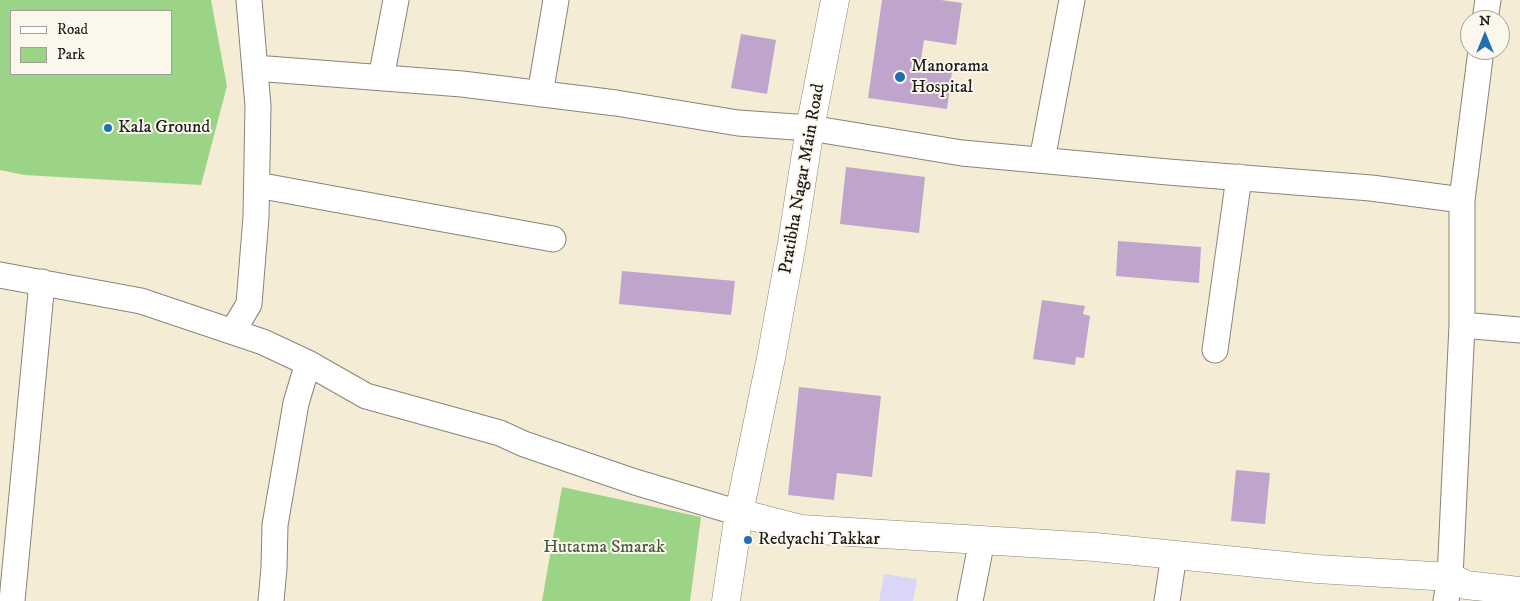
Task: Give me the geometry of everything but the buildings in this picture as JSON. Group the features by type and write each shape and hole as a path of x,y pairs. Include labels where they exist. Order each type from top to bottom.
{"street":[{"path":"233,331 249,304 256,217 258,106 249,0"},
{"path":"381,78 396,0"},
{"path":"540,94 556,0"},
{"name":"Pratibha Nagar Main Road","path":"726,601 739,513 771,358 810,128 835,0"},
{"path":"1042,160 1072,0"},
{"path":"1448,589 1462,325 1462,200 1480,60"},
{"path":"255,68 462,84 616,103 738,122 810,128 962,153 1371,188 1462,200"},
{"path":"1214,350 1239,177"},
{"path":"257,185 553,239"},
{"path":"0,275 141,301 263,342 308,363 366,396 500,433 524,444 635,482 739,513 802,529 1095,547 1317,569 1448,589 1466,585 1520,591"},
{"path":"12,601 42,282"},
{"path":"1462,325 1520,330"},
{"path":"271,601 274,568 274,525 296,403 308,363"},
{"path":"970,601 982,540"},
{"path":"1167,601 1174,555"}],"shaded area":[{"path":"884,574 917,579 913,601 879,601"}],"green space":[{"name":"Kala Ground","path":"0,0 211,0 227,86 201,185 24,175 0,170"},
{"name":"Hutatma Smarak","path":"562,487 701,517 690,601 542,601"}],"place":[{"name":"Manorama Hospital","path":"900,77"},
{"name":"Kala Ground","path":"108,128"},
{"name":"Redyachi Takkar","path":"748,540"}]}
